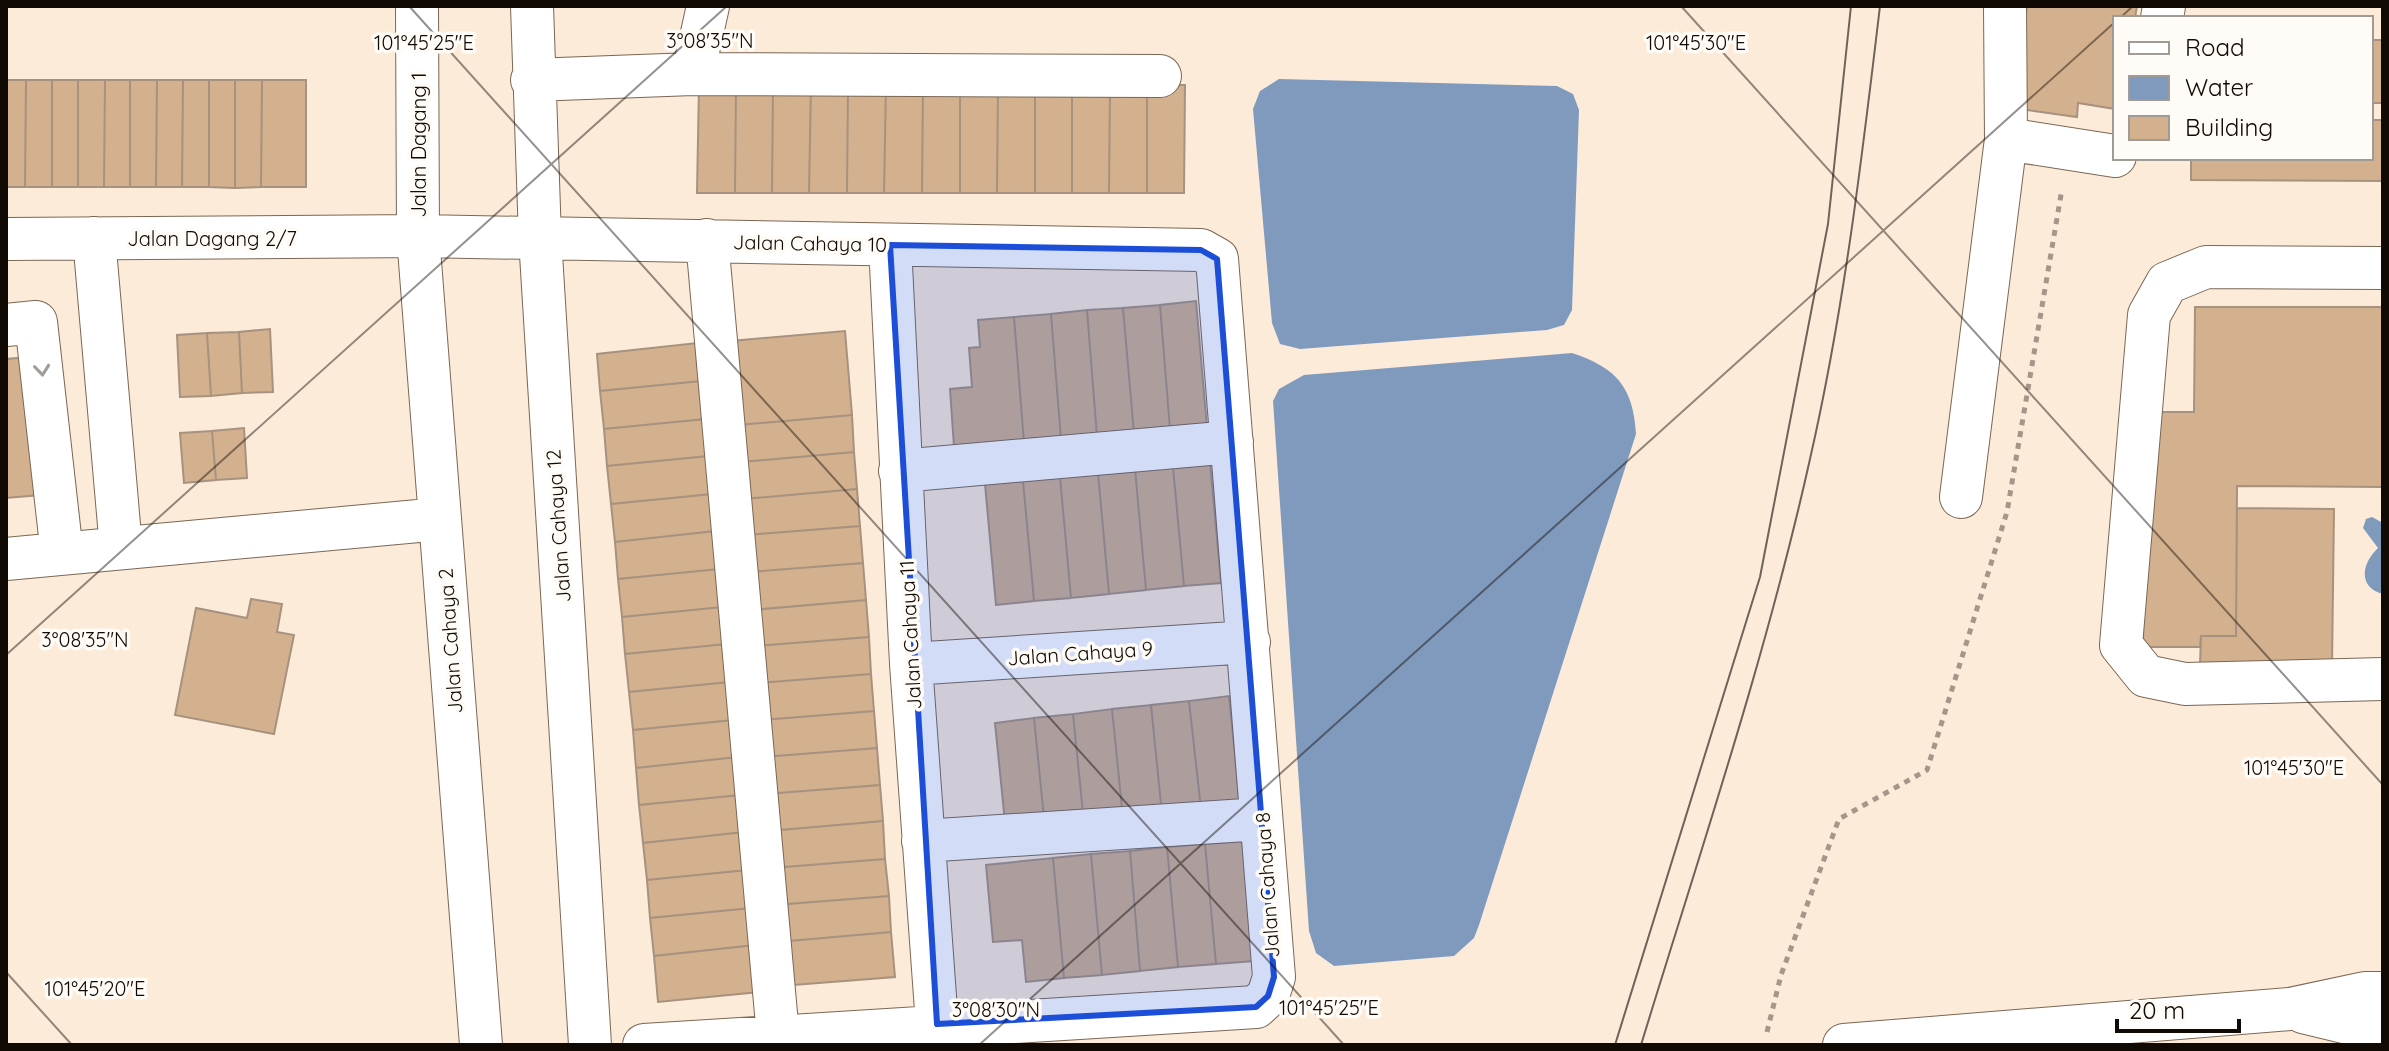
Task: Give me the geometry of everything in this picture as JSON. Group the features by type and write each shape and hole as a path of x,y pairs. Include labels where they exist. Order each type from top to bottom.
{"street":[{"name":"Jalan Dagang 1","path":"417,6 418,236"},
{"name":"Jalan Cahaya 12","path":"532,6 532,80 540,238 590,1045"},
{"path":"693,74 708,6"},
{"path":"1961,497 2006,139 2005,6"},
{"path":"532,80 693,74 1160,76"},
{"path":"2006,139 2113,156"},
{"name":"Jalan Dagang 2/7","path":"6,239 418,236"},
{"name":"Jalan Cahaya 10","path":"418,236 1201,250"},
{"name":"Jalan Cahaya 2","path":"418,236 481,1045"},
{"path":"94,238 121,548"},
{"path":"707,240 778,1036"},
{"name":"Jalan Cahaya 11","path":"890,245 911,664 937,1024"},
{"name":"Jalan Cahaya 8","path":"644,1045 937,1024 1256,1007 1268,996 1274,977 1217,259 1201,250"},
{"path":"2383,268 2206,267 2167,283 2149,315 2121,645 2146,676 2185,684 2383,679"},
{"path":"6,325 36,322 62,554"},
{"path":"900,471 1232,442"},
{"path":"6,559 440,519"},
{"name":"Jalan Cahaya 9","path":"911,664 1249,642"},
{"path":"923,841 1261,819"},
{"path":"1844,1045 2290,1009 2365,993 2383,993"},
{"path":"2290,1009 2361,1026 2383,1025"}],"path":[{"path":"1767,1032 1781,975 1839,819 1927,770 2007,512 2069,150"}],"highlighted area":[{"path":"890,245 1201,250 1217,259 1274,977 1268,996 1256,1007 937,1024"}],"water":[{"path":"1279,79 1557,86 1573,94 1579,110 1572,310 1564,325 1547,330 1300,349 1280,344 1272,323 1253,109 1260,91"},
{"path":"1572,353 1601,365 1620,382 1631,404 1636,434 1474,938 1454,956 1334,966 1316,953 1309,931 1273,401 1279,389 1304,375"},
{"path":"2372,517 2383,523 2383,594 2369,586 2365,574 2368,561 2378,548 2363,528 2366,519"}],"building":[{"path":"2027,6 2137,6 2135,16 2113,16 2113,109 2078,103 2077,117 2013,108"},
{"path":"2373,40 2383,40 2383,103 2373,103"},
{"path":"6,80 26,80 25,187 6,187"},
{"path":"26,80 52,80 52,187 25,187"},
{"path":"52,80 78,80 78,187 52,187"},
{"path":"78,80 105,80 104,187 78,187"},
{"path":"105,80 130,80 130,187 104,187"},
{"path":"130,80 157,80 156,187 130,187"},
{"path":"157,80 183,80 182,187 156,187"},
{"path":"183,80 209,80 209,187 182,187"},
{"path":"209,80 235,80 235,188 209,187"},
{"path":"235,80 262,80 261,187 235,188"},
{"path":"262,80 306,80 306,187 261,187"},
{"path":"699,85 736,85 735,193 697,193"},
{"path":"736,85 773,85 772,193 735,193"},
{"path":"773,85 811,85 809,193 772,193"},
{"path":"811,85 848,85 847,193 809,193"},
{"path":"848,85 886,85 884,193 847,193"},
{"path":"886,85 923,85 922,193 884,193"},
{"path":"923,85 960,85 960,193 922,193"},
{"path":"960,85 998,85 997,193 960,193"},
{"path":"998,85 1035,85 1035,193 997,193"},
{"path":"1035,85 1072,85 1072,193 1035,193"},
{"path":"1072,85 1110,85 1109,193 1072,193"},
{"path":"1110,85 1147,85 1147,193 1109,193"},
{"path":"1147,85 1185,85 1184,193 1147,193"},
{"path":"2373,120 2383,120 2383,181 2191,180 2191,160 2373,160"},
{"path":"1196,301 1208,439 1171,442 1160,305"},
{"path":"1160,305 1171,442 1135,445 1123,308"},
{"path":"2195,307 2383,307 2383,487 2237,486 2236,636 2201,636 2200,647 2143,647 2145,412 2194,412"},
{"path":"1123,308 1135,445 1098,449 1087,310"},
{"path":"1087,310 1098,449 1062,452 1051,314"},
{"path":"1051,314 1062,452 1025,455 1014,317"},
{"path":"1014,317 1025,455 955,461 950,389 972,387 969,348 980,347 978,320"},
{"path":"270,329 273,392 242,393 239,332"},
{"path":"845,331 852,415 738,425 731,341"},
{"path":"239,332 242,393 211,396 207,333"},
{"path":"207,333 211,396 180,397 177,335"},
{"path":"697,343 701,381 600,391 597,354"},
{"path":"29,357 41,495 6,498 6,359"},
{"path":"701,381 705,419 604,429 600,391"},
{"path":"852,415 854,452 741,462 738,425"},
{"path":"705,419 708,456 607,466 604,429"},
{"path":"244,428 247,478 216,480 212,431"},
{"path":"212,431 216,480 184,483 180,433"},
{"path":"854,452 857,489 744,499 741,462"},
{"path":"708,456 712,494 611,504 607,466"},
{"path":"1210,462 1221,583 1184,586 1173,467"},
{"path":"1173,467 1184,586 1146,590 1135,469"},
{"path":"1135,469 1146,590 1109,594 1098,473"},
{"path":"1098,473 1109,594 1071,598 1060,477"},
{"path":"1060,477 1071,598 1034,601 1023,481"},
{"path":"1023,481 1034,601 996,605 985,484"},
{"path":"857,489 860,526 746,535 744,499"},
{"path":"712,494 715,531 615,542 611,504"},
{"path":"2237,508 2334,509 2332,666 2200,665 2201,636 2236,636"},
{"path":"860,526 863,563 750,572 746,535"},
{"path":"715,531 719,569 618,579 615,542"},
{"path":"863,563 866,600 752,610 750,572"},
{"path":"719,569 722,607 622,617 618,579"},
{"path":"251,599 282,604 277,632 294,635 274,734 175,715 196,608 247,618"},
{"path":"866,600 869,637 755,646 752,610"},
{"path":"722,607 726,644 625,654 622,617"},
{"path":"869,637 871,674 758,683 755,646"},
{"path":"726,644 729,682 629,692 625,654"},
{"path":"871,674 874,711 761,720 758,683"},
{"path":"729,682 733,720 633,730 629,692"},
{"path":"1229,696 1240,805 1201,809 1189,701"},
{"path":"1189,701 1201,809 1162,814 1151,705"},
{"path":"1151,705 1162,814 1123,818 1112,709"},
{"path":"1112,709 1123,818 1084,823 1073,714"},
{"path":"874,711 877,748 764,757 761,720"},
{"path":"1073,714 1084,823 1045,828 1034,718"},
{"path":"1034,718 1045,828 1006,832 995,723"},
{"path":"733,720 737,757 636,768 633,730"},
{"path":"877,748 880,785 766,794 764,757"},
{"path":"737,757 740,795 639,805 636,768"},
{"path":"880,785 883,821 769,831 766,794"},
{"path":"740,795 744,832 643,843 639,805"},
{"path":"883,821 885,859 772,868 769,831"},
{"path":"744,832 747,870 647,880 643,843"},
{"path":"1243,841 1254,961 1216,964 1205,844"},
{"path":"1205,844 1216,964 1178,967 1167,847"},
{"path":"1167,847 1178,967 1140,971 1130,851"},
{"path":"1130,851 1140,971 1102,975 1091,854"},
{"path":"1091,854 1102,975 1064,978 1053,858"},
{"path":"1053,858 1064,978 1026,982 1022,940 993,942 986,865"},
{"path":"885,859 889,896 775,905 772,868"},
{"path":"747,870 751,908 650,918 647,880"},
{"path":"889,896 891,932 778,942 775,905"},
{"path":"751,908 755,945 654,956 650,918"},
{"path":"891,932 895,977 781,986 778,942"},
{"path":"755,945 759,992 658,1002 654,956"}],"tram line":[{"path":"1615,1045 1760,577 1828,224 1851,6"},
{"path":"1641,1045 1753,681 1793,533 1822,403 1842,290 1880,6"}]}
